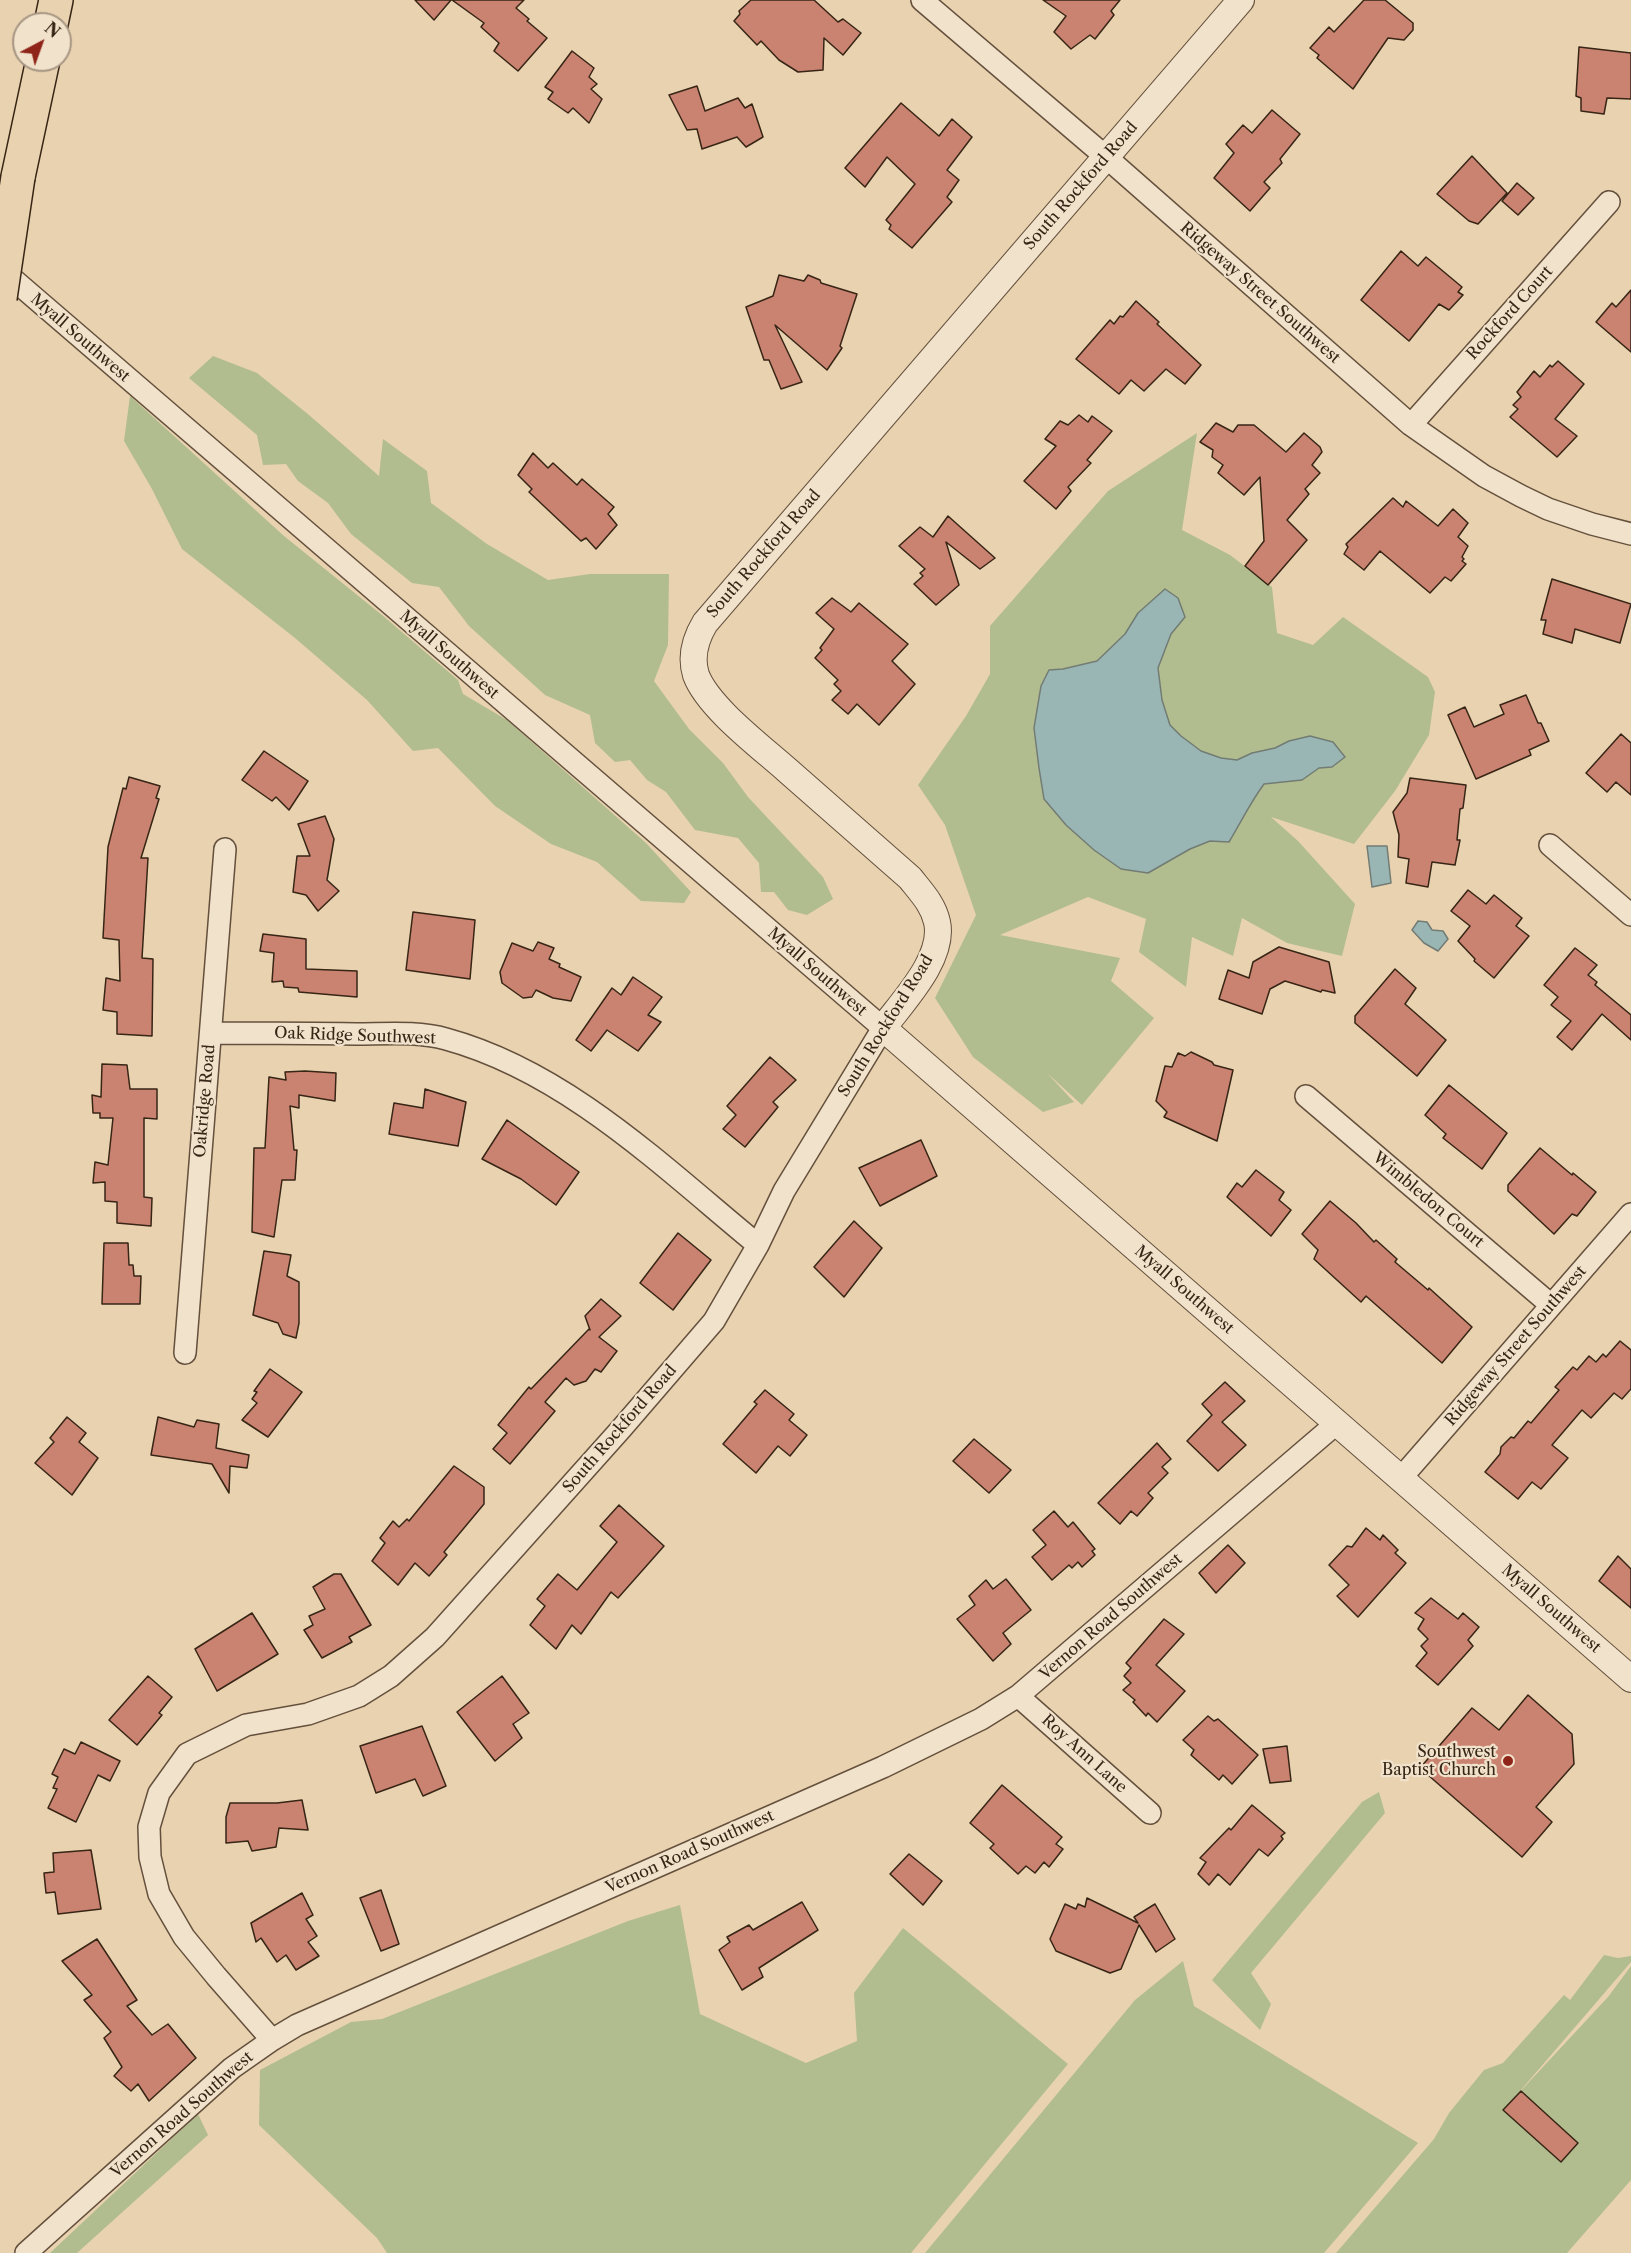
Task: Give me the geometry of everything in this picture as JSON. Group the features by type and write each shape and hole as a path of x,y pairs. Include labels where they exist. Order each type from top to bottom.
{"highway":[{"path":"0,298 18,177 40,72"}],"street":[{"name":"Ridgeway Street Southwest","path":"922,0 1106,157 1411,425 1484,476 1521,496 1548,509 1631,534"},
{"name":"South Rockford Road","path":"272,2040 184,1937 159,1894 150,1857 149,1827 159,1793 187,1754 246,1725 308,1714 359,1696 391,1676 435,1637 714,1322 758,1245 784,1191 883,1028 915,986 934,952 938,937 933,910 910,878 746,734 703,689 693,664 697,636 705,623 1241,0"},
{"name":"Rockford Court","path":"1411,425 1609,202"},
{"name":"Myall Southwest","path":"0,268 883,1028 1631,1679"},
{"path":"1550,845 1631,915"},
{"name":"Oakridge Road","path":"184,1353 225,849"},
{"name":"Oak Ridge Southwest","path":"210,1033 402,1034 445,1038 483,1052 520,1067 592,1109 758,1245"},
{"name":"Wimbledon Court","path":"1306,1096 1551,1305"},
{"name":"Ridgeway Street Southwest","path":"1401,1478 1631,1214"},
{"name":"Vernon Road Southwest","path":"26,2253 232,2068 297,2025 883,1767 981,1719 1018,1696 1337,1423"},
{"name":"Roy Ann Lane","path":"1018,1696 1150,1813"}],"green space":[{"path":"213,356 257,373 379,476 383,439 427,471 431,503 487,544 548,580 590,574 669,574 668,645 654,681 689,729 723,763 748,797 823,877 833,899 807,915 788,910 774,892 761,892 759,863 738,838 695,830 666,792 647,780 630,760 615,762 595,743 590,715 545,695 469,626 439,587 412,583 351,534 328,503 298,481 286,464 263,465 257,435 189,378"},
{"path":"130,396 284,536 458,680 463,694 507,720 646,843 691,892 684,903 641,901 597,862 551,844 495,806 438,748 413,751 367,700 295,638 182,549 152,489 124,441"},
{"path":"1197,433 1182,530 1230,555 1272,587 1277,633 1313,645 1343,617 1428,677 1435,692 1429,735 1395,791 1354,844 1271,817 1298,841 1355,904 1342,956 1287,943 1242,918 1233,956 1192,937 1186,987 1139,952 1146,919 1088,897 1000,935 1120,958 1111,981 1154,1018 1082,1105 1047,1073 1074,1102 1043,1112 973,1057 935,998 976,915 945,825 918,785 966,716 990,674 990,626 1108,491"},
{"path":"1379,1792 1385,1813 1251,1973 1271,2004 1260,2030 1212,1980 1362,1802"},
{"path":"680,1905 700,2014 806,2063 857,2041 854,1993 903,1928 1068,2064 911,2253 387,2253 377,2238 259,2125 260,2070 351,2022 382,2019 628,1921"},
{"path":"1604,1955 1618,1958 1631,1956 1631,1962 1515,2097 1608,1997 1631,1966 1631,2180 1567,2253 1336,2253 1434,2139 1449,2113 1484,2070 1503,2063 1564,1995 1570,2000"},
{"path":"1183,1961 1194,2006 1418,2143 1324,2253 925,2253 1135,2000"},
{"path":"198,2114 208,2135 77,2253 50,2253"}],"water":[{"path":"1165,589 1178,598 1185,617 1171,634 1158,668 1162,700 1170,725 1181,736 1201,751 1221,758 1237,760 1252,753 1310,736 1333,742 1345,757 1332,767 1319,768 1302,780 1264,784 1229,842 1210,841 1190,849 1148,873 1121,869 1094,850 1066,825 1044,799 1034,728 1041,686 1049,670 1097,661 1125,634 1138,613"},
{"path":"1367,846 1387,846 1391,883 1372,887"},
{"path":"1418,921 1427,922 1432,930 1443,931 1448,939 1438,951 1424,943 1412,930"}],"building":[{"path":"415,0 451,0 434,20"},
{"path":"452,0 524,0 516,8 547,38 518,71 494,51 499,43 481,27 484,23"},
{"path":"751,0 814,0 838,22 843,19 861,33 843,55 824,38 823,70 798,72 779,60 761,41 757,45 734,21 740,14 739,11"},
{"path":"1043,0 1120,0 1111,11 1114,15 1095,39 1090,35 1071,49 1054,32 1066,16"},
{"path":"1364,0 1385,0 1413,23 1413,30 1404,40 1388,38 1353,89 1317,58 1319,55 1310,48 1329,27 1334,32"},
{"path":"1579,47 1631,53 1631,99 1607,98 1604,114 1581,111 1581,98 1576,96"},
{"path":"572,51 594,68 589,77 597,84 591,89 602,99 589,123 573,108 568,113 548,99 553,92 545,87"},
{"path":"697,86 705,111 738,98 745,108 752,104 763,137 746,147 737,137 702,149 697,129 687,130 669,95"},
{"path":"901,103 939,136 952,119 972,137 947,170 959,180 947,197 952,202 912,248 889,229 891,225 886,220 915,184 887,157 865,187 845,168"},
{"path":"1272,110 1300,134 1280,159 1282,163 1264,182 1270,188 1250,211 1214,178 1234,153 1226,144 1243,125 1252,133"},
{"path":"1472,156 1507,193 1478,224 1469,221 1437,194"},
{"path":"1517,183 1534,198 1518,215 1502,201"},
{"path":"1401,251 1418,266 1426,257 1462,287 1458,292 1463,295 1449,310 1439,304 1409,341 1361,300"},
{"path":"779,275 804,281 808,275 820,280 821,283 857,294 840,346 842,348 827,370 775,325 802,382 781,389 769,360 764,360 746,307 773,296"},
{"path":"1631,290 1631,352 1596,322 1612,303 1616,307"},
{"path":"1136,301 1201,365 1185,384 1166,369 1144,391 1131,380 1119,394 1076,359 1110,320 1114,324"},
{"path":"1558,361 1584,384 1555,419 1577,436 1557,457 1510,417 1518,409 1513,405 1521,397 1517,392 1534,371 1540,377 1550,365 1552,367"},
{"path":"1079,415 1088,422 1092,416 1112,431 1087,460 1091,463 1068,487 1071,491 1056,509 1024,481 1056,446 1045,439 1060,421 1068,425"},
{"path":"1216,423 1233,432 1238,425 1254,425 1286,452 1304,433 1320,447 1322,452 1312,465 1320,473 1305,489 1309,494 1287,520 1307,540 1268,585 1245,566 1264,541 1260,477 1244,495 1218,473 1223,465 1212,457 1213,450 1200,442"},
{"path":"533,453 548,468 553,463 577,485 582,479 614,507 608,514 617,525 596,549 586,538 581,541 529,492 532,489 518,475"},
{"path":"1393,498 1403,507 1406,501 1438,526 1453,509 1468,523 1458,537 1468,546 1462,557 1464,559 1462,561 1466,564 1451,581 1445,577 1430,593 1380,551 1364,570 1344,554 1348,547 1346,544"},
{"path":"948,516 995,558 980,569 946,542 959,585 936,605 914,584 923,576 920,573 925,569 899,546 920,527 933,537"},
{"path":"1552,579 1631,604 1620,643 1575,629 1572,643 1543,634 1546,620 1541,620"},
{"path":"832,598 851,612 859,603 908,644 892,661 915,684 879,725 857,704 848,714 832,700 841,691 834,684 838,680 815,658 834,629 816,613"},
{"path":"1526,695 1549,741 1529,750 1531,755 1476,779 1448,715 1465,707 1474,727 1504,714 1500,705"},
{"path":"1621,734 1631,743 1631,795 1616,782 1607,792 1586,773"},
{"path":"264,751 308,781 289,810 276,797 272,801 242,780"},
{"path":"129,777 160,786 156,798 159,799 141,858 148,858 142,958 153,959 152,1036 117,1034 117,1012 103,1010 106,978 120,981 119,940 103,938 108,847 123,788 126,789"},
{"path":"1410,778 1466,785 1463,808 1460,809 1457,840 1460,840 1455,865 1432,862 1428,887 1406,883 1409,859 1398,857 1399,835 1393,812 1407,793"},
{"path":"325,816 334,839 327,880 339,891 318,911 306,895 293,892 297,856 310,856 298,824"},
{"path":"1468,890 1486,904 1494,895 1522,918 1516,926 1529,936 1494,978 1474,961 1475,959 1458,941 1470,926 1451,911"},
{"path":"413,912 475,920 470,979 406,970"},
{"path":"263,934 306,939 306,969 357,971 357,997 299,992 298,988 284,987 283,981 272,982 274,953 260,951"},
{"path":"538,942 554,948 549,959 560,964 559,967 581,977 571,1001 553,998 536,990 532,997 523,998 502,983 500,972 512,943 533,951"},
{"path":"1279,947 1329,962 1335,993 1322,990 1321,992 1285,981 1270,989 1262,1014 1219,999 1228,970 1249,978 1253,962"},
{"path":"1575,948 1597,965 1588,975 1597,982 1595,985 1631,1015 1631,1040 1602,1014 1572,1050 1557,1037 1571,1021 1551,1005 1558,997 1544,985"},
{"path":"1395,969 1416,988 1405,1004 1446,1040 1417,1076 1355,1023 1355,1016"},
{"path":"633,977 662,997 648,1015 661,1022 638,1051 607,1030 591,1051 576,1040 612,988 621,995"},
{"path":"1191,1052 1214,1065 1233,1070 1217,1141 1164,1117 1167,1112 1156,1101 1165,1066 1172,1067 1178,1053 1185,1056"},
{"path":"770,1057 796,1080 773,1102 778,1107 745,1147 723,1129 736,1115 727,1106"},
{"path":"102,1064 127,1065 130,1089 157,1089 157,1119 144,1118 144,1197 152,1198 151,1226 117,1223 117,1202 105,1201 105,1182 93,1183 95,1162 108,1165 113,1118 100,1118 100,1113 93,1113 92,1095 101,1097"},
{"path":"285,1072 336,1073 335,1101 299,1095 299,1108 290,1106 294,1150 297,1150 295,1180 282,1180 274,1237 252,1232 254,1148 265,1148 269,1077 286,1080"},
{"path":"1449,1085 1507,1133 1482,1169 1443,1138 1446,1134 1425,1115"},
{"path":"425,1089 466,1102 458,1146 389,1134 394,1103 423,1108"},
{"path":"507,1120 579,1172 556,1205 521,1179 482,1159"},
{"path":"921,1140 937,1176 880,1206 859,1168"},
{"path":"1540,1148 1596,1192 1577,1216 1572,1214 1554,1234 1508,1191 1508,1185"},
{"path":"1256,1170 1284,1192 1279,1200 1291,1210 1271,1236 1227,1197 1237,1183 1242,1187"},
{"path":"1330,1201 1374,1242 1376,1240 1397,1259 1395,1262 1428,1290 1429,1288 1472,1327 1442,1363 1366,1296 1361,1302 1314,1259 1318,1250 1302,1234"},
{"path":"854,1221 882,1248 844,1297 814,1267"},
{"path":"678,1233 711,1260 673,1310 640,1283"},
{"path":"104,1243 128,1243 129,1265 133,1265 134,1276 141,1276 140,1304 102,1304"},
{"path":"264,1251 291,1255 287,1276 299,1282 299,1323 296,1338 283,1334 278,1323 253,1315"},
{"path":"601,1299 621,1316 599,1337 617,1351 601,1372 595,1369 586,1381 574,1385 566,1378 545,1402 555,1411 510,1464 493,1449 507,1433 498,1425 529,1387 531,1389 590,1330 585,1316"},
{"path":"1620,1341 1631,1350 1631,1389 1622,1399 1614,1393 1591,1418 1582,1410 1552,1445 1568,1458 1541,1489 1532,1482 1518,1499 1485,1472 1500,1454 1501,1447 1511,1437 1514,1438 1528,1421 1531,1423 1559,1390 1555,1387 1573,1367 1577,1370 1589,1356 1596,1362 1603,1354 1606,1357"},
{"path":"270,1369 302,1392 268,1437 242,1420 257,1403 252,1399 257,1392 254,1391"},
{"path":"1225,1382 1245,1401 1222,1422 1246,1445 1218,1471 1187,1441 1212,1415 1202,1404"},
{"path":"765,1390 794,1414 789,1420 807,1435 790,1456 778,1446 756,1473 723,1444 757,1404 754,1402"},
{"path":"67,1417 86,1433 79,1442 98,1458 72,1495 35,1463 54,1442 50,1438"},
{"path":"158,1417 194,1427 197,1420 219,1424 216,1448 249,1455 247,1468 230,1466 229,1493 212,1464 151,1455"},
{"path":"974,1439 1011,1470 989,1493 953,1461"},
{"path":"1157,1443 1171,1459 1162,1467 1168,1473 1148,1493 1153,1498 1137,1516 1131,1511 1120,1524 1098,1503"},
{"path":"454,1466 484,1487 484,1504 444,1552 447,1555 429,1576 415,1563 398,1585 372,1561 385,1543 380,1538 393,1521 399,1527 407,1519 409,1521"},
{"path":"619,1505 664,1546 618,1598 611,1592 581,1634 572,1625 556,1649 530,1625 545,1606 537,1599 558,1574 577,1590 617,1542 600,1526"},
{"path":"1054,1511 1068,1527 1073,1522 1095,1549 1092,1551 1095,1555 1082,1567 1078,1562 1072,1568 1069,1565 1052,1580 1032,1557 1046,1545 1033,1530"},
{"path":"1366,1528 1380,1540 1383,1535 1398,1550 1395,1553 1406,1563 1358,1617 1337,1596 1349,1585 1329,1565 1347,1546 1352,1547"},
{"path":"1228,1545 1245,1563 1216,1593 1199,1573"},
{"path":"1618,1556 1631,1569 1631,1608 1599,1581"},
{"path":"334,1574 341,1574 371,1625 349,1637 352,1642 322,1658 304,1630 313,1625 309,1616 325,1609 313,1587"},
{"path":"1006,1579 1031,1610 1003,1633 1011,1644 993,1661 957,1619 975,1605 969,1596 986,1580 993,1589"},
{"path":"1431,1598 1458,1619 1463,1613 1479,1627 1468,1640 1473,1646 1438,1685 1416,1666 1427,1653 1421,1646 1428,1639 1418,1629 1424,1619 1415,1613"},
{"path":"252,1613 278,1654 217,1691 195,1649"},
{"path":"1164,1619 1184,1634 1156,1665 1185,1691 1157,1722 1148,1713 1146,1716 1133,1702 1135,1700 1123,1690 1131,1683 1124,1676 1131,1668 1126,1663"},
{"path":"148,1676 172,1697 159,1713 162,1715 137,1745 109,1720"},
{"path":"502,1676 529,1713 513,1724 522,1738 495,1761 457,1712"},
{"path":"1528,1695 1572,1734 1574,1764 1536,1807 1552,1822 1522,1857 1420,1768 1472,1708 1499,1730"},
{"path":"1208,1716 1214,1721 1218,1719 1258,1755 1232,1784 1223,1775 1219,1780 1191,1755 1194,1750 1183,1740"},
{"path":"422,1726 446,1786 423,1796 415,1779 376,1793 360,1746"},
{"path":"81,1742 120,1761 110,1781 98,1775 76,1822 48,1808 57,1789 53,1788 58,1777 52,1774 64,1749 75,1754"},
{"path":"1287,1746 1291,1781 1270,1783 1263,1749"},
{"path":"1002,1785 1062,1837 1056,1844 1063,1849 1049,1867 1044,1862 1035,1873 1026,1866 1018,1874 990,1848 994,1844 970,1823"},
{"path":"302,1800 308,1830 279,1828 276,1847 252,1851 248,1841 226,1843 226,1817 230,1803 277,1803"},
{"path":"1252,1805 1285,1833 1281,1836 1283,1839 1268,1856 1259,1849 1230,1885 1218,1874 1209,1885 1198,1874 1206,1862 1200,1858 1229,1828 1231,1830"},
{"path":"91,1850 101,1909 58,1914 55,1892 46,1893 44,1873 54,1872 53,1853"},
{"path":"909,1854 942,1881 923,1905 890,1874"},
{"path":"381,1890 399,1944 381,1951 360,1898"},
{"path":"302,1893 313,1915 306,1919 317,1936 308,1942 319,1956 296,1970 286,1955 277,1962 261,1938 256,1942 251,1923"},
{"path":"1087,1898 1138,1923 1134,1917 1155,1904 1175,1939 1156,1952 1139,1925 1121,1969 1110,1973 1056,1951 1050,1939 1065,1904 1076,1909 1078,1904 1085,1907"},
{"path":"802,1902 818,1930 759,1968 763,1977 742,1990 719,1950 730,1942 727,1937 749,1925 753,1930"},
{"path":"97,1939 137,2000 127,2006 152,2035 168,2024 196,2058 149,2101 138,2084 131,2091 114,2076 122,2067 104,2038 111,2032 84,2000 92,1995 62,1961"},
{"path":"1521,2091 1578,2143 1561,2162 1503,2110"}],"place":[{"name":"Southwest Baptist Church","path":"1508,1761"}]}
